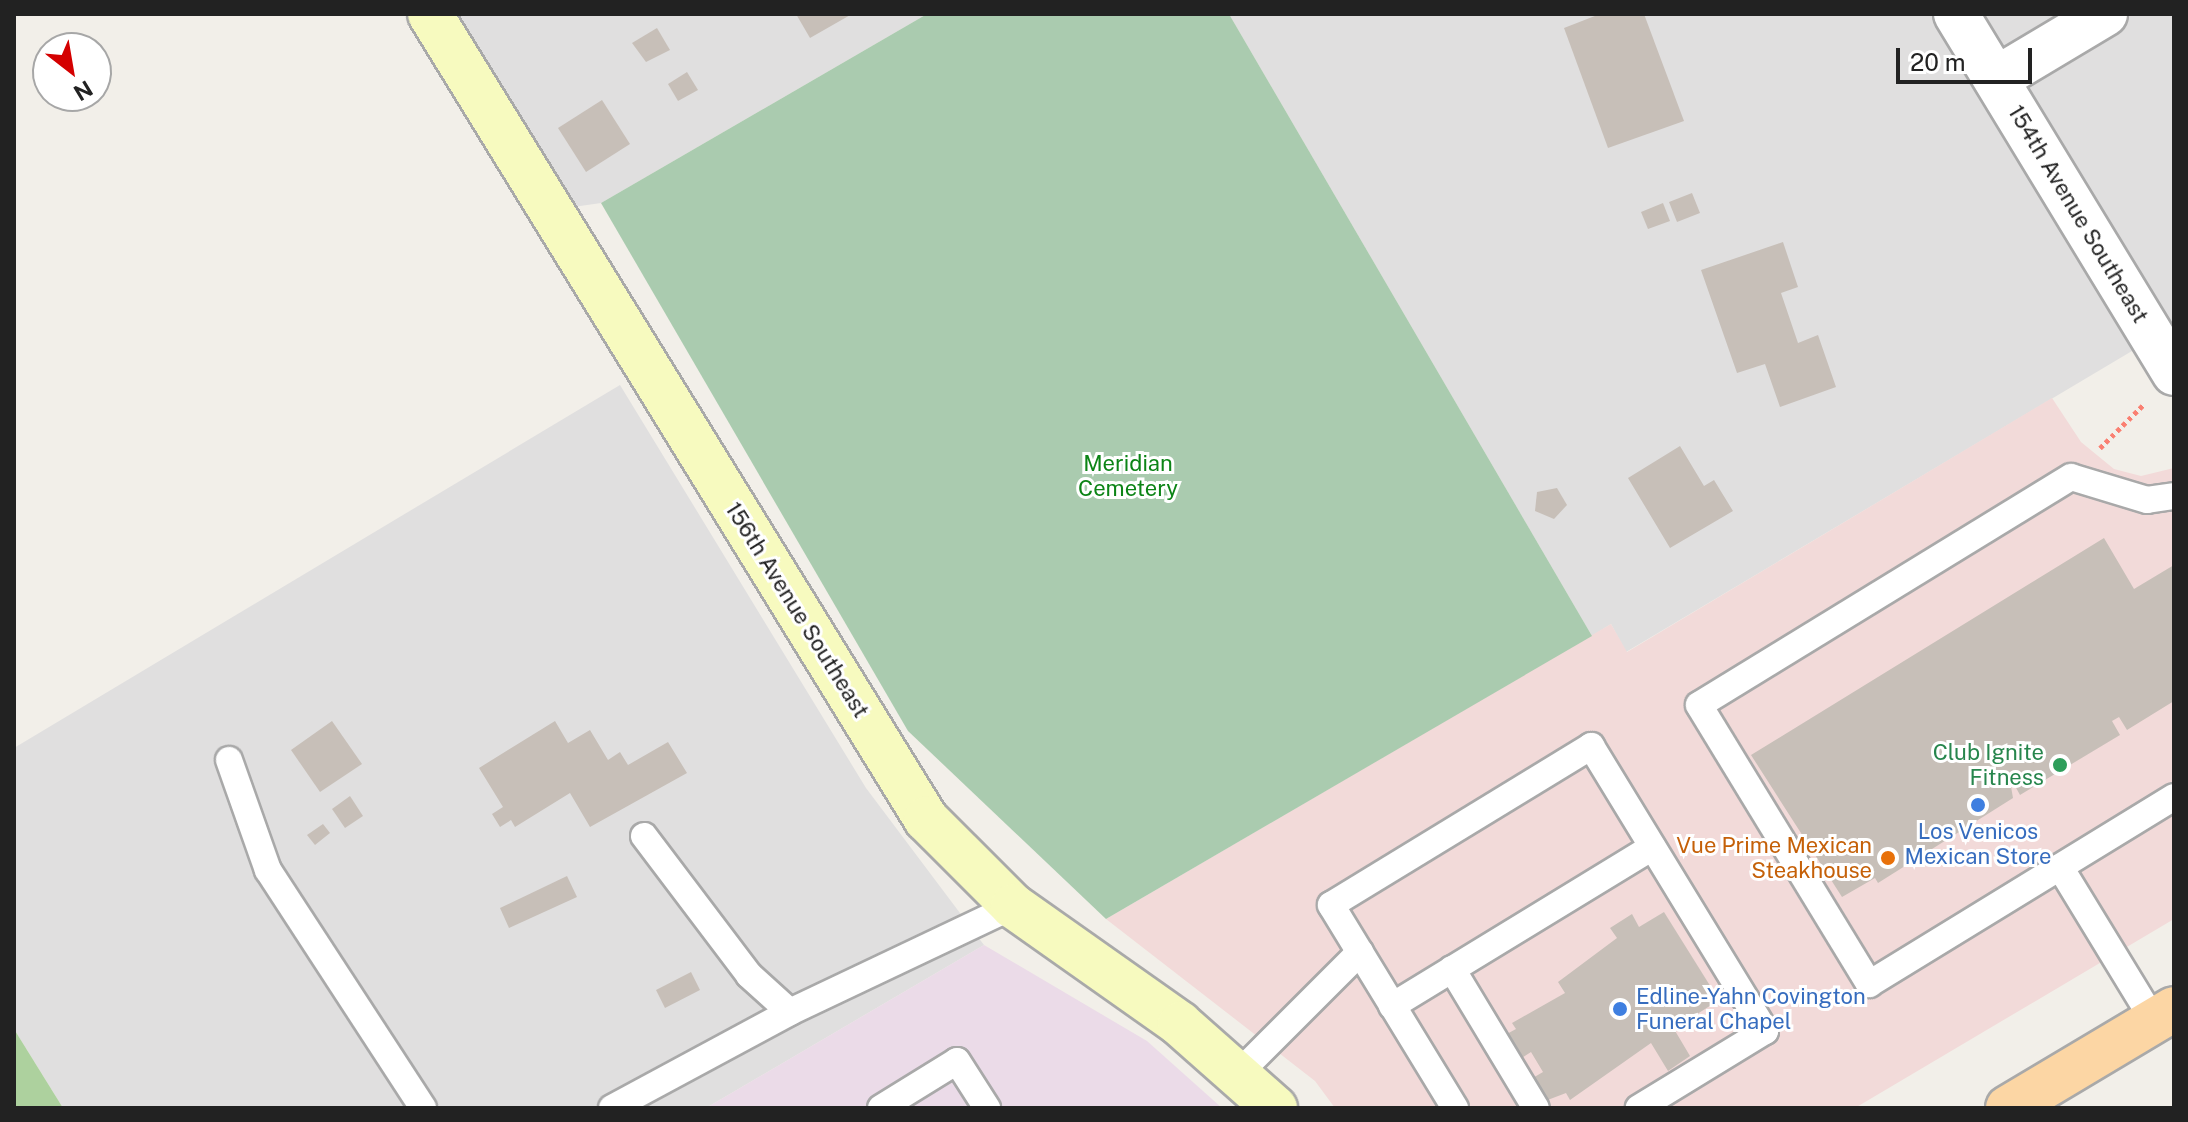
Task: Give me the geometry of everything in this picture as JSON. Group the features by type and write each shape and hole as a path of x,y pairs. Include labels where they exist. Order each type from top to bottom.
{"main road":[{"path":"2008,1108 2164,1015"}],"street":[{"name":"156th Avenue Southeast","path":"430,14 926,819 1013,906 1180,1024 1275,1108"},
{"name":"154th Avenue Southeast","path":"1956,14 1996,79 2164,384"},
{"path":"1996,79 2105,14"}],"lane":[{"path":"2174,496 2147,500 2071,477 1699,705 1869,984 2174,797"},
{"path":"1455,1108 1331,905 1591,746 1765,1031 1639,1108"},
{"path":"229,760 268,870 423,1108"},
{"path":"644,836 749,975 790,1012"},
{"path":"1392,1006 1652,847"},
{"path":"2060,867 2164,1015"},
{"path":"612,1108 790,1012 1013,906"},
{"path":"1237,1075 1360,952"},
{"path":"1452,969 1536,1108"},
{"path":"881,1108 957,1061 987,1108"}],"path":[{"path":"2071,477 2164,384"}],"shaded area":[{"path":"430,14 927,14 601,203 552,210"},
{"path":"1229,14 2174,14 2174,326 1626,652 1611,624 1592,636"},
{"path":"620,385 866,788 984,945 706,1108 63,1108 14,1029 14,748"},
{"path":"2052,398 2081,442 2114,469 2141,476 2174,468 2174,919 1855,1108 1335,1108 1315,1081 1106,919 1611,624 1627,652"},
{"path":"984,945 1147,1041 1222,1108 706,1108"}],"green space":[{"name":"Meridian Cemetery","path":"927,14 1229,14 1592,636 1106,919 908,731 601,203"},
{"path":"14,1029 63,1108 14,1108"}],"building":[{"path":"796,14 852,14 810,38"},
{"path":"1600,14 1644,14 1684,121 1608,148 1564,28"},
{"path":"657,28 670,50 646,62 632,43"},
{"path":"687,72 698,90 678,101 668,84"},
{"path":"602,100 630,144 586,172 558,128"},
{"path":"1692,193 1700,213 1677,222 1669,202"},
{"path":"1663,203 1670,221 1648,229 1641,212"},
{"path":"1783,242 1798,287 1781,293 1798,343 1818,335 1836,387 1780,407 1765,364 1737,373 1701,270"},
{"path":"1680,446 1704,486 1714,480 1733,511 1670,548 1628,478"},
{"path":"1557,488 1567,505 1554,519 1535,511 1537,492"},
{"path":"2104,538 2134,589 2174,565 2174,701 2127,730 2119,717 2112,721 2120,735 2020,795 2009,775 2013,798 1878,883 1875,878 1842,897 1751,755"},
{"path":"332,721 362,764 320,792 291,750"},
{"path":"555,721 568,743 590,730 608,760 620,752 628,765 668,742 687,773 590,827 570,793 515,827 511,820 500,827 492,814 503,807 479,768"},
{"path":"350,796 363,816 345,828 332,809"},
{"path":"323,824 330,833 315,845 307,835"},
{"path":"567,876 577,897 509,928 500,908"},
{"name":"Edline-Yahn Covington Funeral Chapel","path":"1664,912 1719,1000 1674,1029 1690,1056 1668,1071 1651,1043 1570,1100 1566,1093 1545,1101 1531,1079 1543,1072 1531,1052 1520,1059 1505,1035 1516,1029 1512,1023 1565,993 1558,982 1617,938 1610,928 1632,914 1639,927"},
{"path":"691,972 700,990 665,1008 656,990"}],"place":[{"name":"Club Ignite Fitness","path":"2060,765"},
{"name":"Los Venicos Mexican Store","path":"1978,805"},
{"name":"Vue Prime Mexican Steakhouse","path":"1888,858"},
{"name":"Edline-Yahn Covington Funeral Chapel","path":"1620,1009"}]}
